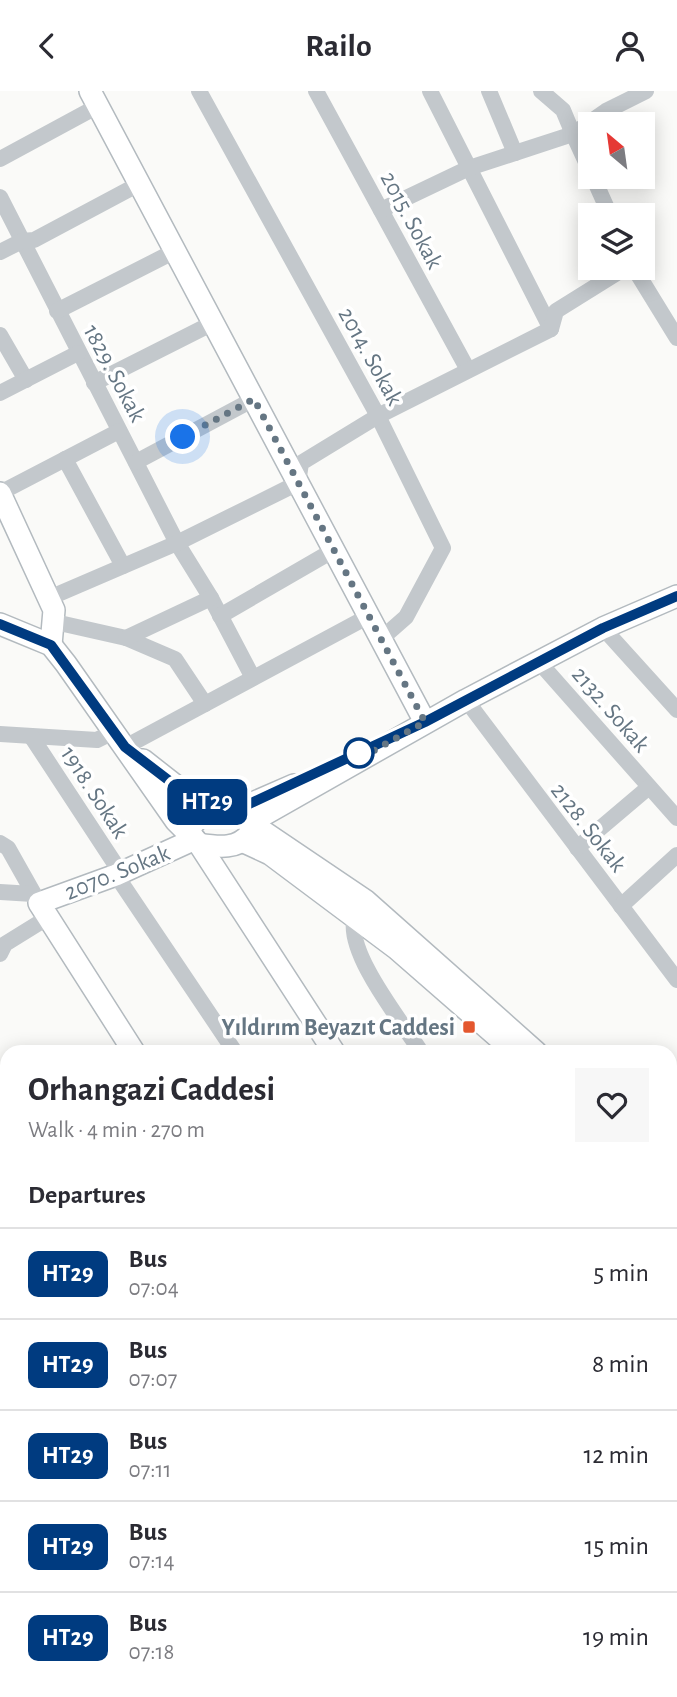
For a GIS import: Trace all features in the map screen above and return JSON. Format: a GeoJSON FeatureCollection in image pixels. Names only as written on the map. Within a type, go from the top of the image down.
{"type":"FeatureCollection","features":[{"type":"Feature","properties":{"kind":"street","name":"2014. Sokak"},"geometry":{"type":"LineString","coordinates":[[199,91],[378,416],[443,548],[406,617],[381,639]]}},
{"type":"Feature","properties":{"kind":"street","name":"2015. Sokak"},"geometry":{"type":"LineString","coordinates":[[316,91],[468,370]]}},
{"type":"Feature","properties":{"kind":"street"},"geometry":{"type":"LineString","coordinates":[[429,91],[551,329]]}},
{"type":"Feature","properties":{"kind":"street"},"geometry":{"type":"LineString","coordinates":[[489,91],[515,153]]}},
{"type":"Feature","properties":{"kind":"street"},"geometry":{"type":"LineString","coordinates":[[541,91],[563,110],[578,145]]}},
{"type":"Feature","properties":{"kind":"street"},"geometry":{"type":"LineString","coordinates":[[381,210],[469,168],[573,134],[606,111],[646,91]]}},
{"type":"Feature","properties":{"kind":"street"},"geometry":{"type":"LineString","coordinates":[[0,159],[94,99],[425,722]]}},
{"type":"Feature","properties":{"kind":"street"},"geometry":{"type":"LineString","coordinates":[[0,252],[22,241],[34,240],[139,184]]}},
{"type":"Feature","properties":{"kind":"street","name":"1829. Sokak"},"geometry":{"type":"LineString","coordinates":[[0,197],[177,543],[211,599],[253,678]]}},
{"type":"Feature","properties":{"kind":"street"},"geometry":{"type":"LineString","coordinates":[[57,311],[175,251]]}},
{"type":"Feature","properties":{"kind":"street"},"geometry":{"type":"LineString","coordinates":[[298,483],[301,463],[378,416],[551,329],[556,310],[605,280]]}},
{"type":"Feature","properties":{"kind":"street"},"geometry":{"type":"LineString","coordinates":[[641,280],[677,338]]}},
{"type":"Feature","properties":{"kind":"street"},"geometry":{"type":"LineString","coordinates":[[94,383],[213,323]]}},
{"type":"Feature","properties":{"kind":"street"},"geometry":{"type":"LineString","coordinates":[[0,335],[26,380]]}},
{"type":"Feature","properties":{"kind":"street"},"geometry":{"type":"LineString","coordinates":[[0,393],[78,353]]}},
{"type":"Feature","properties":{"kind":"street"},"geometry":{"type":"LineString","coordinates":[[136,462],[254,399]]}},
{"type":"Feature","properties":{"kind":"street"},"geometry":{"type":"LineString","coordinates":[[51,645],[55,622],[49,598],[0,493],[119,431]]}},
{"type":"Feature","properties":{"kind":"street"},"geometry":{"type":"LineString","coordinates":[[65,459],[123,566]]}},
{"type":"Feature","properties":{"kind":"street"},"geometry":{"type":"LineString","coordinates":[[49,598],[177,543],[298,483]]}},
{"type":"Feature","properties":{"kind":"street"},"geometry":{"type":"LineString","coordinates":[[220,616],[334,550]]}},
{"type":"Feature","properties":{"kind":"street"},"geometry":{"type":"LineString","coordinates":[[195,839],[220,848],[241,821],[603,628],[677,596]]}},
{"type":"Feature","properties":{"kind":"street"},"geometry":{"type":"LineString","coordinates":[[126,638],[211,599]]}},
{"type":"Feature","properties":{"kind":"street"},"geometry":{"type":"LineString","coordinates":[[0,734],[119,740],[205,704],[369,616]]}},
{"type":"Feature","properties":{"kind":"street"},"geometry":{"type":"LineString","coordinates":[[55,622],[126,638],[175,659],[205,704]]}},
{"type":"Feature","properties":{"kind":"street"},"geometry":{"type":"LineString","coordinates":[[0,624],[51,645],[176,821],[195,839],[329,1045]]}},
{"type":"Feature","properties":{"kind":"street"},"geometry":{"type":"LineString","coordinates":[[603,628],[677,710]]}},
{"type":"Feature","properties":{"kind":"street","name":"2132. Sokak"},"geometry":{"type":"LineString","coordinates":[[539,662],[677,818]]}},
{"type":"Feature","properties":{"kind":"street","name":"2128. Sokak"},"geometry":{"type":"LineString","coordinates":[[466,700],[677,979]]}},
{"type":"Feature","properties":{"kind":"street","name":"1918. Sokak"},"geometry":{"type":"LineString","coordinates":[[31,736],[230,1045]]}},
{"type":"Feature","properties":{"kind":"street"},"geometry":{"type":"LineString","coordinates":[[119,740],[180,789],[241,821],[366,901],[528,1045]]}},
{"type":"Feature","properties":{"kind":"street"},"geometry":{"type":"LineString","coordinates":[[578,848],[649,787]]}},
{"type":"Feature","properties":{"kind":"street"},"geometry":{"type":"LineString","coordinates":[[195,839],[191,826],[206,812],[241,821],[270,854],[397,949],[506,1045]]}},
{"type":"Feature","properties":{"kind":"street","name":"2070. Sokak"},"geometry":{"type":"LineString","coordinates":[[40,905],[119,874],[195,839]]}},
{"type":"Feature","properties":{"kind":"street"},"geometry":{"type":"LineString","coordinates":[[0,843],[8,849],[125,1045]]}},
{"type":"Feature","properties":{"kind":"street"},"geometry":{"type":"LineString","coordinates":[[621,906],[677,855]]}},
{"type":"Feature","properties":{"kind":"street"},"geometry":{"type":"LineString","coordinates":[[8,892],[40,905]]}},
{"type":"Feature","properties":{"kind":"street"},"geometry":{"type":"LineString","coordinates":[[0,954],[5,944],[40,905]]}},
{"type":"Feature","properties":{"kind":"street"},"geometry":{"type":"LineString","coordinates":[[355,918],[352,926],[362,960],[417,1045]]}},
{"type":"Feature","properties":{"kind":"bus line","name":"HT29"},"geometry":{"type":"LineString","coordinates":[[0,624],[51,645],[125,747],[180,789],[234,811],[425,722],[603,628],[677,596]]}},
{"type":"Feature","properties":{"kind":"place","name":"Yıldırım Beyazıt Caddesi"},"geometry":{"type":"Point","coordinates":[469,1027]}},
{"type":"Feature","properties":{"kind":"route"},"geometry":{"type":"LineString","coordinates":[[183,437],[254,399],[425,722],[364,756],[359,753]]}}]}
